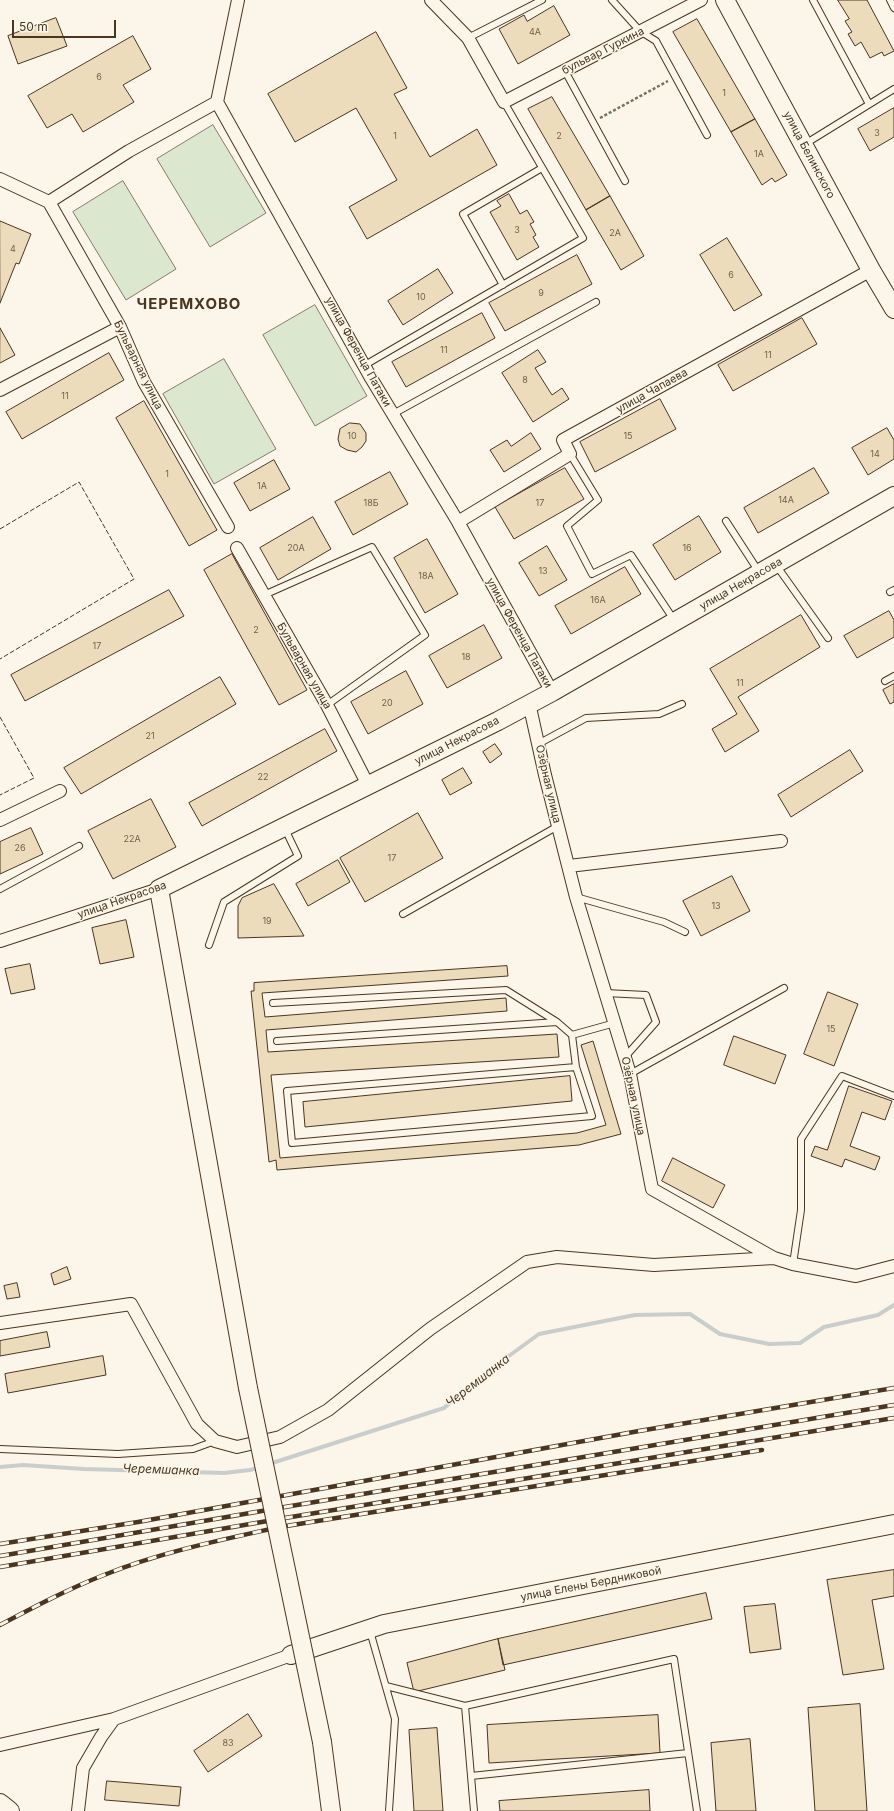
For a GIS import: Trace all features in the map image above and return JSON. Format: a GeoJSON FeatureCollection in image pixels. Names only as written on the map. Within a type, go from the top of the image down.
{"type":"FeatureCollection","features":[{"type":"Feature","properties":{"kind":"main road","name":"улица Белинского"},"geometry":{"type":"LineString","coordinates":[[725,0],[871,270],[889,287],[894,309]]}},
{"type":"Feature","properties":{"kind":"main road","name":"улица Некрасова"},"geometry":{"type":"LineString","coordinates":[[159,889],[552,692],[894,496]]}},
{"type":"Feature","properties":{"kind":"main road"},"geometry":{"type":"LineString","coordinates":[[159,889],[248,1388],[322,1742],[331,1811]]}},
{"type":"Feature","properties":{"kind":"main road","name":"улица Елены Бердниковой"},"geometry":{"type":"LineString","coordinates":[[291,1655],[384,1624],[894,1524]]}},
{"type":"Feature","properties":{"kind":"main road"},"geometry":{"type":"LineString","coordinates":[[0,1804],[10,1811]]}},
{"type":"Feature","properties":{"kind":"street"},"geometry":{"type":"LineString","coordinates":[[0,179],[49,202],[129,151],[217,102],[238,0]]}},
{"type":"Feature","properties":{"kind":"street"},"geometry":{"type":"LineString","coordinates":[[431,0],[468,38],[504,102]]}},
{"type":"Feature","properties":{"kind":"street","name":"бульвар Гуркина"},"geometry":{"type":"LineString","coordinates":[[504,102],[701,0]]}},
{"type":"Feature","properties":{"kind":"street","name":"улица Ференца Патаки"},"geometry":{"type":"LineString","coordinates":[[217,102],[365,365],[458,522],[552,692]]}},
{"type":"Feature","properties":{"kind":"street","name":"Бульварная улица"},"geometry":{"type":"LineString","coordinates":[[49,202],[120,327],[144,382],[228,527]]}},
{"type":"Feature","properties":{"kind":"street","name":"улица Чапаева"},"geometry":{"type":"LineString","coordinates":[[570,454],[563,440],[871,270]]}},
{"type":"Feature","properties":{"kind":"street"},"geometry":{"type":"LineString","coordinates":[[0,390],[120,327]]}},
{"type":"Feature","properties":{"kind":"street"},"geometry":{"type":"LineString","coordinates":[[458,522],[570,454]]}},
{"type":"Feature","properties":{"kind":"street","name":"Бульварная улица"},"geometry":{"type":"LineString","coordinates":[[237,548],[327,705],[368,785]]}},
{"type":"Feature","properties":{"kind":"street","name":"Озёрная улица"},"geometry":{"type":"LineString","coordinates":[[529,704],[576,897],[630,1074],[652,1189],[774,1258],[793,1264],[856,1276],[894,1266]]}},
{"type":"Feature","properties":{"kind":"street"},"geometry":{"type":"LineString","coordinates":[[0,820],[60,791]]}},
{"type":"Feature","properties":{"kind":"street"},"geometry":{"type":"LineString","coordinates":[[568,866],[781,841]]}},
{"type":"Feature","properties":{"kind":"street","name":"улица Некрасова"},"geometry":{"type":"LineString","coordinates":[[0,941],[159,889]]}},
{"type":"Feature","properties":{"kind":"street"},"geometry":{"type":"LineString","coordinates":[[0,1323],[131,1304],[197,1424],[215,1441],[237,1447],[280,1437],[321,1414],[430,1329],[527,1262],[557,1257],[654,1265],[774,1258]]}},
{"type":"Feature","properties":{"kind":"street"},"geometry":{"type":"LineString","coordinates":[[0,1745],[114,1719],[291,1655]]}},
{"type":"Feature","properties":{"kind":"street"},"geometry":{"type":"LineString","coordinates":[[78,1811],[83,1768],[101,1737],[114,1719]]}},
{"type":"Feature","properties":{"kind":"lane"},"geometry":{"type":"LineString","coordinates":[[468,38],[542,0]]}},
{"type":"Feature","properties":{"kind":"lane"},"geometry":{"type":"LineString","coordinates":[[612,0],[640,32],[656,42],[707,135]]}},
{"type":"Feature","properties":{"kind":"lane"},"geometry":{"type":"LineString","coordinates":[[813,0],[869,104]]}},
{"type":"Feature","properties":{"kind":"lane"},"geometry":{"type":"LineString","coordinates":[[890,0],[894,8]]}},
{"type":"Feature","properties":{"kind":"lane"},"geometry":{"type":"LineString","coordinates":[[565,71],[625,182]]}},
{"type":"Feature","properties":{"kind":"lane"},"geometry":{"type":"LineString","coordinates":[[803,145],[894,89]]}},
{"type":"Feature","properties":{"kind":"lane"},"geometry":{"type":"LineString","coordinates":[[365,365],[583,238],[504,102]]}},
{"type":"Feature","properties":{"kind":"lane"},"geometry":{"type":"LineString","coordinates":[[503,285],[463,214],[542,168]]}},
{"type":"Feature","properties":{"kind":"lane"},"geometry":{"type":"LineString","coordinates":[[394,414],[596,302]]}},
{"type":"Feature","properties":{"kind":"lane"},"geometry":{"type":"LineString","coordinates":[[570,454],[598,500],[567,526],[592,574],[630,555],[675,621]]}},
{"type":"Feature","properties":{"kind":"lane"},"geometry":{"type":"LineString","coordinates":[[726,521],[759,573]]}},
{"type":"Feature","properties":{"kind":"lane"},"geometry":{"type":"LineString","coordinates":[[264,595],[372,547],[425,635],[327,705]]}},
{"type":"Feature","properties":{"kind":"lane"},"geometry":{"type":"LineString","coordinates":[[775,564],[828,638]]}},
{"type":"Feature","properties":{"kind":"lane"},"geometry":{"type":"LineString","coordinates":[[885,681],[894,676]]}},
{"type":"Feature","properties":{"kind":"lane"},"geometry":{"type":"LineString","coordinates":[[538,744],[586,718],[659,714],[682,704]]}},
{"type":"Feature","properties":{"kind":"lane"},"geometry":{"type":"LineString","coordinates":[[402,914],[558,826]]}},
{"type":"Feature","properties":{"kind":"lane"},"geometry":{"type":"LineString","coordinates":[[209,945],[224,902],[298,856],[284,827]]}},
{"type":"Feature","properties":{"kind":"lane"},"geometry":{"type":"LineString","coordinates":[[0,889],[79,846]]}},
{"type":"Feature","properties":{"kind":"lane"},"geometry":{"type":"LineString","coordinates":[[576,897],[664,922],[685,932]]}},
{"type":"Feature","properties":{"kind":"lane"},"geometry":{"type":"LineString","coordinates":[[630,1074],[784,988]]}},
{"type":"Feature","properties":{"kind":"lane"},"geometry":{"type":"LineString","coordinates":[[273,1004],[506,990],[557,1022],[572,1035],[576,1067],[592,1116],[292,1143],[287,1091],[576,1067]]}},
{"type":"Feature","properties":{"kind":"lane"},"geometry":{"type":"LineString","coordinates":[[605,993],[646,995],[656,1022],[625,1057]]}},
{"type":"Feature","properties":{"kind":"lane"},"geometry":{"type":"LineString","coordinates":[[277,1041],[557,1022]]}},
{"type":"Feature","properties":{"kind":"lane"},"geometry":{"type":"LineString","coordinates":[[572,1035],[614,1023]]}},
{"type":"Feature","properties":{"kind":"lane"},"geometry":{"type":"LineString","coordinates":[[793,1264],[801,1210],[801,1139],[842,1076],[894,1096]]}},
{"type":"Feature","properties":{"kind":"lane"},"geometry":{"type":"LineString","coordinates":[[0,1449],[118,1454],[194,1449],[215,1441]]}},
{"type":"Feature","properties":{"kind":"lane"},"geometry":{"type":"LineString","coordinates":[[369,1629],[396,1719],[389,1811]]}},
{"type":"Feature","properties":{"kind":"lane"},"geometry":{"type":"LineString","coordinates":[[386,1686],[465,1706],[674,1659],[697,1811]]}},
{"type":"Feature","properties":{"kind":"lane"},"geometry":{"type":"LineString","coordinates":[[465,1706],[474,1811]]}},
{"type":"Feature","properties":{"kind":"lane"},"geometry":{"type":"LineString","coordinates":[[471,1776],[688,1753]]}},
{"type":"Feature","properties":{"kind":"path"},"geometry":{"type":"LineString","coordinates":[[593,122],[675,77]]}},
{"type":"Feature","properties":{"kind":"green space"},"geometry":{"type":"Polygon","coordinates":[[[213,125],[266,213],[210,247],[157,159],[213,125]]]}},
{"type":"Feature","properties":{"kind":"green space"},"geometry":{"type":"Polygon","coordinates":[[[123,181],[176,269],[126,300],[73,212],[123,181]]]}},
{"type":"Feature","properties":{"kind":"green space"},"geometry":{"type":"Polygon","coordinates":[[[315,305],[367,396],[315,426],[263,335],[315,305]]]}},
{"type":"Feature","properties":{"kind":"green space"},"geometry":{"type":"Polygon","coordinates":[[[224,359],[276,449],[214,484],[163,394],[224,359]]]}},
{"type":"Feature","properties":{"kind":"building"},"geometry":{"type":"Polygon","coordinates":[[[838,0],[867,0],[894,51],[884,56],[882,52],[870,58],[861,42],[855,46],[848,34],[852,32],[845,21],[849,19],[838,0]]]}},
{"type":"Feature","properties":{"kind":"building"},"geometry":{"type":"Polygon","coordinates":[[[554,6],[570,35],[518,64],[499,29],[524,15],[527,21],[554,6]]]}},
{"type":"Feature","properties":{"kind":"building"},"geometry":{"type":"Polygon","coordinates":[[[56,18],[67,46],[18,64],[8,36],[56,18]]]}},
{"type":"Feature","properties":{"kind":"building"},"geometry":{"type":"Polygon","coordinates":[[[697,19],[755,119],[731,132],[673,32],[697,19]]]}},
{"type":"Feature","properties":{"kind":"building"},"geometry":{"type":"Polygon","coordinates":[[[376,32],[407,88],[394,94],[430,157],[477,129],[497,165],[367,239],[349,207],[397,180],[356,108],[295,142],[268,94],[376,32]]]}},
{"type":"Feature","properties":{"kind":"building"},"geometry":{"type":"Polygon","coordinates":[[[133,36],[151,69],[123,85],[134,102],[83,132],[72,114],[47,128],[28,96],[133,36]]]}},
{"type":"Feature","properties":{"kind":"building"},"geometry":{"type":"Polygon","coordinates":[[[552,97],[610,196],[586,210],[528,109],[552,97]]]}},
{"type":"Feature","properties":{"kind":"building"},"geometry":{"type":"Polygon","coordinates":[[[894,108],[894,137],[870,151],[858,129],[894,108]]]}},
{"type":"Feature","properties":{"kind":"building"},"geometry":{"type":"Polygon","coordinates":[[[755,119],[787,175],[775,182],[772,178],[762,185],[731,132],[755,119]]]}},
{"type":"Feature","properties":{"kind":"building"},"geometry":{"type":"Polygon","coordinates":[[[509,194],[520,214],[527,210],[534,222],[530,224],[536,235],[533,237],[539,247],[517,260],[490,212],[501,206],[497,201],[509,194]]]}},
{"type":"Feature","properties":{"kind":"building"},"geometry":{"type":"Polygon","coordinates":[[[610,196],[644,256],[621,270],[586,210],[610,196]]]}},
{"type":"Feature","properties":{"kind":"building"},"geometry":{"type":"Polygon","coordinates":[[[0,221],[31,234],[19,264],[16,263],[0,303],[0,221]]]}},
{"type":"Feature","properties":{"kind":"building"},"geometry":{"type":"Polygon","coordinates":[[[727,238],[762,295],[734,311],[700,255],[727,238]]]}},
{"type":"Feature","properties":{"kind":"building"},"geometry":{"type":"Polygon","coordinates":[[[577,255],[592,284],[505,331],[489,303],[577,255]]]}},
{"type":"Feature","properties":{"kind":"building"},"geometry":{"type":"Polygon","coordinates":[[[438,269],[453,293],[403,325],[388,301],[438,269]]]}},
{"type":"Feature","properties":{"kind":"building"},"geometry":{"type":"Polygon","coordinates":[[[482,313],[495,338],[406,387],[392,362],[482,313]]]}},
{"type":"Feature","properties":{"kind":"building"},"geometry":{"type":"Polygon","coordinates":[[[802,318],[817,344],[733,391],[718,365],[802,318]]]}},
{"type":"Feature","properties":{"kind":"building"},"geometry":{"type":"Polygon","coordinates":[[[0,328],[15,355],[0,363],[0,328]]]}},
{"type":"Feature","properties":{"kind":"building"},"geometry":{"type":"Polygon","coordinates":[[[538,350],[546,362],[535,368],[552,395],[562,388],[569,399],[533,422],[502,373],[538,350]]]}},
{"type":"Feature","properties":{"kind":"building"},"geometry":{"type":"Polygon","coordinates":[[[109,353],[124,380],[22,439],[6,412],[109,353]]]}},
{"type":"Feature","properties":{"kind":"building"},"geometry":{"type":"Polygon","coordinates":[[[660,399],[676,429],[595,472],[580,442],[660,399]]]}},
{"type":"Feature","properties":{"kind":"building"},"geometry":{"type":"Polygon","coordinates":[[[144,401],[217,530],[189,546],[116,418],[144,401]]]}},
{"type":"Feature","properties":{"kind":"building"},"geometry":{"type":"Polygon","coordinates":[[[350,423],[360,424],[366,433],[366,441],[356,452],[347,450],[340,446],[338,439],[340,429],[350,423]]]}},
{"type":"Feature","properties":{"kind":"building"},"geometry":{"type":"Polygon","coordinates":[[[887,428],[894,440],[894,459],[868,475],[852,448],[887,428]]]}},
{"type":"Feature","properties":{"kind":"building"},"geometry":{"type":"Polygon","coordinates":[[[531,433],[541,449],[504,472],[490,450],[507,440],[511,446],[531,433]]]}},
{"type":"Feature","properties":{"kind":"building"},"geometry":{"type":"Polygon","coordinates":[[[274,460],[290,489],[250,511],[234,483],[274,460]]]}},
{"type":"Feature","properties":{"kind":"building"},"geometry":{"type":"Polygon","coordinates":[[[565,468],[584,499],[514,539],[495,507],[565,468]]]}},
{"type":"Feature","properties":{"kind":"building"},"geometry":{"type":"Polygon","coordinates":[[[814,468],[829,493],[758,533],[744,508],[814,468]]]}},
{"type":"Feature","properties":{"kind":"building"},"geometry":{"type":"Polygon","coordinates":[[[390,472],[408,504],[353,535],[335,502],[390,472]]]}},
{"type":"Feature","properties":{"kind":"building"},"geometry":{"type":"Polygon","coordinates":[[[699,516],[721,552],[675,580],[653,545],[699,516]]]}},
{"type":"Feature","properties":{"kind":"building"},"geometry":{"type":"Polygon","coordinates":[[[313,517],[331,549],[278,580],[260,548],[313,517]]]}},
{"type":"Feature","properties":{"kind":"building"},"geometry":{"type":"Polygon","coordinates":[[[427,539],[458,594],[425,613],[394,558],[427,539]]]}},
{"type":"Feature","properties":{"kind":"building"},"geometry":{"type":"Polygon","coordinates":[[[547,546],[567,580],[539,596],[519,563],[547,546]]]}},
{"type":"Feature","properties":{"kind":"building"},"geometry":{"type":"Polygon","coordinates":[[[232,554],[307,690],[279,705],[204,570],[232,554]]]}},
{"type":"Feature","properties":{"kind":"building"},"geometry":{"type":"Polygon","coordinates":[[[625,567],[641,594],[571,634],[555,606],[625,567]]]}},
{"type":"Feature","properties":{"kind":"building"},"geometry":{"type":"Polygon","coordinates":[[[169,590],[184,616],[25,701],[11,675],[169,590]]]}},
{"type":"Feature","properties":{"kind":"building"},"geometry":{"type":"Polygon","coordinates":[[[889,611],[894,620],[894,637],[857,658],[844,636],[889,611]]]}},
{"type":"Feature","properties":{"kind":"building"},"geometry":{"type":"Polygon","coordinates":[[[801,615],[820,647],[738,697],[759,731],[725,752],[712,729],[737,714],[710,669],[801,615]]]}},
{"type":"Feature","properties":{"kind":"building"},"geometry":{"type":"Polygon","coordinates":[[[484,625],[502,658],[447,688],[429,656],[484,625]]]}},
{"type":"Feature","properties":{"kind":"building"},"geometry":{"type":"Polygon","coordinates":[[[406,671],[423,704],[368,734],[351,702],[406,671]]]}},
{"type":"Feature","properties":{"kind":"building"},"geometry":{"type":"Polygon","coordinates":[[[220,677],[236,704],[81,794],[64,768],[220,677]]]}},
{"type":"Feature","properties":{"kind":"building"},"geometry":{"type":"Polygon","coordinates":[[[894,684],[894,702],[890,704],[883,690],[894,684]]]}},
{"type":"Feature","properties":{"kind":"building"},"geometry":{"type":"Polygon","coordinates":[[[325,729],[337,751],[202,826],[189,803],[325,729]]]}},
{"type":"Feature","properties":{"kind":"building"},"geometry":{"type":"Polygon","coordinates":[[[495,744],[502,754],[490,763],[483,752],[495,744]]]}},
{"type":"Feature","properties":{"kind":"building"},"geometry":{"type":"Polygon","coordinates":[[[850,750],[863,771],[791,817],[778,795],[850,750]]]}},
{"type":"Feature","properties":{"kind":"building"},"geometry":{"type":"Polygon","coordinates":[[[463,768],[472,783],[450,795],[442,780],[463,768]]]}},
{"type":"Feature","properties":{"kind":"building"},"geometry":{"type":"Polygon","coordinates":[[[151,799],[176,847],[113,879],[88,831],[151,799]]]}},
{"type":"Feature","properties":{"kind":"building"},"geometry":{"type":"Polygon","coordinates":[[[418,813],[443,858],[365,902],[340,858],[418,813]]]}},
{"type":"Feature","properties":{"kind":"building"},"geometry":{"type":"Polygon","coordinates":[[[31,828],[43,854],[0,874],[0,842],[31,828]]]}},
{"type":"Feature","properties":{"kind":"building"},"geometry":{"type":"Polygon","coordinates":[[[338,860],[350,882],[308,906],[296,884],[338,860]]]}},
{"type":"Feature","properties":{"kind":"building"},"geometry":{"type":"Polygon","coordinates":[[[732,876],[750,911],[701,936],[683,901],[732,876]]]}},
{"type":"Feature","properties":{"kind":"building"},"geometry":{"type":"Polygon","coordinates":[[[274,884],[304,936],[238,938],[238,906],[242,898],[274,884]]]}},
{"type":"Feature","properties":{"kind":"building"},"geometry":{"type":"Polygon","coordinates":[[[126,920],[134,957],[100,964],[92,928],[126,920]]]}},
{"type":"Feature","properties":{"kind":"building"},"geometry":{"type":"Polygon","coordinates":[[[30,964],[35,989],[11,994],[5,969],[30,964]]]}},
{"type":"Feature","properties":{"kind":"building"},"geometry":{"type":"Polygon","coordinates":[[[507,966],[508,976],[262,993],[265,1017],[506,998],[507,1011],[266,1030],[268,1052],[557,1034],[559,1057],[271,1075],[280,1158],[577,1133],[606,1125],[581,1045],[593,1041],[621,1134],[579,1145],[277,1170],[276,1160],[269,1162],[251,991],[254,991],[254,983],[507,966]]]}},
{"type":"Feature","properties":{"kind":"building"},"geometry":{"type":"Polygon","coordinates":[[[828,992],[858,1004],[834,1066],[804,1054],[828,992]]]}},
{"type":"Feature","properties":{"kind":"building"},"geometry":{"type":"Polygon","coordinates":[[[734,1036],[786,1055],[775,1084],[724,1065],[734,1036]]]}},
{"type":"Feature","properties":{"kind":"building"},"geometry":{"type":"Polygon","coordinates":[[[570,1076],[572,1101],[305,1127],[303,1102],[570,1076]]]}},
{"type":"Feature","properties":{"kind":"building"},"geometry":{"type":"Polygon","coordinates":[[[849,1086],[892,1101],[885,1120],[862,1112],[850,1146],[880,1157],[875,1170],[845,1159],[842,1167],[811,1156],[815,1146],[827,1150],[849,1086]]]}},
{"type":"Feature","properties":{"kind":"building"},"geometry":{"type":"Polygon","coordinates":[[[673,1158],[725,1185],[713,1208],[662,1181],[673,1158]]]}},
{"type":"Feature","properties":{"kind":"building"},"geometry":{"type":"Polygon","coordinates":[[[67,1267],[71,1279],[54,1285],[51,1274],[67,1267]]]}},
{"type":"Feature","properties":{"kind":"building"},"geometry":{"type":"Polygon","coordinates":[[[17,1283],[20,1297],[7,1299],[4,1286],[17,1283]]]}},
{"type":"Feature","properties":{"kind":"building"},"geometry":{"type":"Polygon","coordinates":[[[47,1332],[50,1347],[0,1356],[0,1341],[47,1332]]]}},
{"type":"Feature","properties":{"kind":"building"},"geometry":{"type":"Polygon","coordinates":[[[103,1356],[106,1375],[8,1393],[5,1374],[103,1356]]]}},
{"type":"Feature","properties":{"kind":"building"},"geometry":{"type":"Polygon","coordinates":[[[894,1570],[894,1596],[872,1600],[884,1669],[843,1675],[827,1580],[894,1570]]]}},
{"type":"Feature","properties":{"kind":"building"},"geometry":{"type":"Polygon","coordinates":[[[706,1593],[712,1619],[503,1665],[498,1639],[706,1593]]]}},
{"type":"Feature","properties":{"kind":"building"},"geometry":{"type":"Polygon","coordinates":[[[775,1604],[781,1649],[750,1653],[744,1607],[775,1604]]]}},
{"type":"Feature","properties":{"kind":"building"},"geometry":{"type":"Polygon","coordinates":[[[498,1639],[505,1670],[414,1692],[407,1663],[498,1639]]]}},
{"type":"Feature","properties":{"kind":"building"},"geometry":{"type":"Polygon","coordinates":[[[860,1704],[867,1811],[815,1811],[808,1708],[860,1704]]]}},
{"type":"Feature","properties":{"kind":"building"},"geometry":{"type":"Polygon","coordinates":[[[248,1714],[262,1736],[208,1772],[194,1751],[248,1714]]]}},
{"type":"Feature","properties":{"kind":"building"},"geometry":{"type":"Polygon","coordinates":[[[658,1715],[660,1753],[489,1763],[487,1725],[658,1715]]]}},
{"type":"Feature","properties":{"kind":"building"},"geometry":{"type":"Polygon","coordinates":[[[437,1728],[443,1811],[414,1811],[409,1730],[437,1728]]]}},
{"type":"Feature","properties":{"kind":"building"},"geometry":{"type":"Polygon","coordinates":[[[750,1739],[756,1811],[716,1811],[711,1743],[750,1739]]]}},
{"type":"Feature","properties":{"kind":"building"},"geometry":{"type":"Polygon","coordinates":[[[107,1781],[181,1787],[179,1806],[105,1800],[107,1781]]]}},
{"type":"Feature","properties":{"kind":"building"},"geometry":{"type":"Polygon","coordinates":[[[649,1790],[650,1811],[500,1811],[499,1801],[649,1790]]]}},
{"type":"Feature","properties":{"kind":"waterway","name":"Черемшанка"},"geometry":{"type":"LineString","coordinates":[[269,1464],[444,1408],[491,1369],[539,1334],[635,1315],[690,1314],[720,1334],[769,1344],[800,1343],[824,1327],[878,1315],[894,1305]]}},
{"type":"Feature","properties":{"kind":"waterway","name":"Черемшанка"},"geometry":{"type":"LineString","coordinates":[[0,1467],[23,1465],[84,1469],[224,1473],[250,1470],[261,1467]]}},
{"type":"Feature","properties":{"kind":"railway"},"geometry":{"type":"LineString","coordinates":[[0,1544],[138,1522],[639,1431],[894,1388]]}},
{"type":"Feature","properties":{"kind":"railway"},"geometry":{"type":"LineString","coordinates":[[0,1556],[894,1405]]}},
{"type":"Feature","properties":{"kind":"railway"},"geometry":{"type":"LineString","coordinates":[[0,1567],[285,1518],[894,1418]]}},
{"type":"Feature","properties":{"kind":"railway"},"geometry":{"type":"LineString","coordinates":[[0,1625],[64,1592],[91,1580],[169,1553],[213,1542],[280,1527],[762,1450]]}},
{"type":"Feature","properties":{"kind":"fence"},"geometry":{"type":"LineString","coordinates":[[0,529],[79,482],[134,579],[0,659]]}},
{"type":"Feature","properties":{"kind":"fence"},"geometry":{"type":"LineString","coordinates":[[0,717],[34,778],[0,795]]}},
{"type":"Feature","properties":{"kind":"district","name":"ЧЕРЕМХОВО"},"geometry":{"type":"Point","coordinates":[189,304]}}]}
